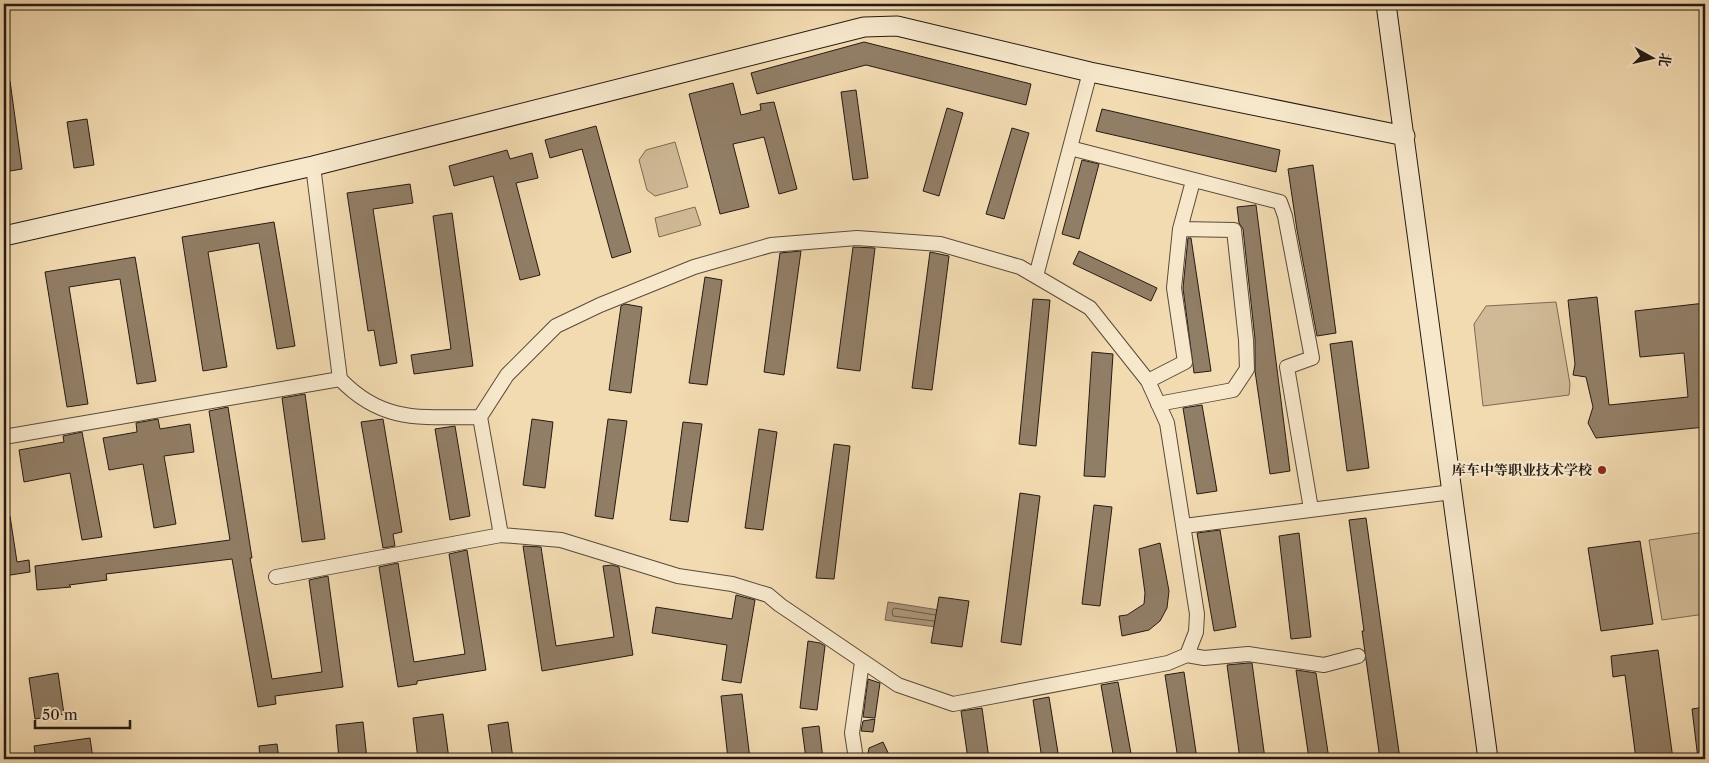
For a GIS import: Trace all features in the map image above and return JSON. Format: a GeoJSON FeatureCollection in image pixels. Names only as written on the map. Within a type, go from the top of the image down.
{"type":"FeatureCollection","features":[{"type":"Feature","properties":{"kind":"street"},"geometry":{"type":"LineString","coordinates":[[1386,4],[1488,759]]}},
{"type":"Feature","properties":{"kind":"street"},"geometry":{"type":"LineString","coordinates":[[4,236],[313,166],[864,26],[897,26],[1090,72],[1405,136]]}},
{"type":"Feature","properties":{"kind":"street"},"geometry":{"type":"LineString","coordinates":[[1036,276],[1090,72]]}},
{"type":"Feature","properties":{"kind":"street"},"geometry":{"type":"LineString","coordinates":[[1070,148],[1280,202],[1285,216],[1312,358],[1287,367],[1312,510]]}},
{"type":"Feature","properties":{"kind":"street"},"geometry":{"type":"LineString","coordinates":[[313,166],[340,379],[352,392],[382,410],[415,416],[480,417]]}},
{"type":"Feature","properties":{"kind":"street"},"geometry":{"type":"LineString","coordinates":[[1148,380],[1186,362],[1174,288],[1180,228],[1193,181]]}},
{"type":"Feature","properties":{"kind":"street"},"geometry":{"type":"LineString","coordinates":[[1158,404],[1233,390],[1247,369],[1246,340],[1234,230],[1180,228]]}},
{"type":"Feature","properties":{"kind":"street"},"geometry":{"type":"LineString","coordinates":[[501,535],[480,417],[507,375],[556,326],[600,305],[694,267],[771,245],[857,238],[940,244],[1020,267],[1090,308],[1148,380],[1167,423],[1197,614],[1196,632],[1187,655]]}},
{"type":"Feature","properties":{"kind":"street"},"geometry":{"type":"LineString","coordinates":[[4,437],[340,379]]}},
{"type":"Feature","properties":{"kind":"street"},"geometry":{"type":"LineString","coordinates":[[1184,526],[1452,492]]}},
{"type":"Feature","properties":{"kind":"street"},"geometry":{"type":"LineString","coordinates":[[276,577],[501,535],[561,540],[678,576],[732,584],[768,595],[862,662],[898,685],[953,704],[1168,663],[1187,655],[1204,658],[1248,654],[1324,666],[1358,656]]}},
{"type":"Feature","properties":{"kind":"street"},"geometry":{"type":"LineString","coordinates":[[856,759],[852,733],[862,662]]}},
{"type":"Feature","properties":{"kind":"shaded area"},"geometry":{"type":"Polygon","coordinates":[[[675,142],[688,187],[655,196],[647,190],[639,160],[646,150],[675,142]]]}},
{"type":"Feature","properties":{"kind":"shaded area"},"geometry":{"type":"Polygon","coordinates":[[[695,207],[701,225],[659,237],[655,218],[695,207]]]}},
{"type":"Feature","properties":{"kind":"shaded area"},"geometry":{"type":"Polygon","coordinates":[[[1556,302],[1570,384],[1569,395],[1483,406],[1474,324],[1486,306],[1556,302]]]}},
{"type":"Feature","properties":{"kind":"shaded area"},"geometry":{"type":"Polygon","coordinates":[[[1705,532],[1705,614],[1662,620],[1649,540],[1705,532]]]}},
{"type":"Feature","properties":{"kind":"water"},"geometry":{"type":"Polygon","coordinates":[[[888,602],[952,612],[950,629],[885,620],[888,602]]]}},
{"type":"Feature","properties":{"kind":"building"},"geometry":{"type":"Polygon","coordinates":[[[864,42],[1031,84],[1026,105],[866,65],[757,94],[751,73],[864,42]]]}},
{"type":"Feature","properties":{"kind":"building"},"geometry":{"type":"Polygon","coordinates":[[[4,81],[10,81],[22,169],[4,172],[4,81]]]}},
{"type":"Feature","properties":{"kind":"building"},"geometry":{"type":"Polygon","coordinates":[[[733,83],[741,115],[761,110],[760,104],[774,102],[797,189],[779,194],[764,137],[733,144],[749,207],[720,214],[689,94],[733,83]]]}},
{"type":"Feature","properties":{"kind":"building"},"geometry":{"type":"Polygon","coordinates":[[[856,90],[868,178],[853,180],[841,92],[856,90]]]}},
{"type":"Feature","properties":{"kind":"building"},"geometry":{"type":"Polygon","coordinates":[[[947,108],[963,113],[939,196],[923,191],[947,108]]]}},
{"type":"Feature","properties":{"kind":"building"},"geometry":{"type":"Polygon","coordinates":[[[1102,109],[1280,150],[1276,172],[1096,131],[1102,109]]]}},
{"type":"Feature","properties":{"kind":"building"},"geometry":{"type":"Polygon","coordinates":[[[87,119],[94,165],[74,168],[67,122],[87,119]]]}},
{"type":"Feature","properties":{"kind":"building"},"geometry":{"type":"Polygon","coordinates":[[[596,126],[631,252],[612,258],[582,149],[550,158],[545,140],[596,126]]]}},
{"type":"Feature","properties":{"kind":"building"},"geometry":{"type":"Polygon","coordinates":[[[1012,128],[1029,133],[1004,219],[986,214],[1012,128]]]}},
{"type":"Feature","properties":{"kind":"building"},"geometry":{"type":"Polygon","coordinates":[[[507,150],[510,159],[532,153],[538,178],[516,183],[540,275],[520,280],[493,176],[454,186],[449,166],[507,150]]]}},
{"type":"Feature","properties":{"kind":"building"},"geometry":{"type":"Polygon","coordinates":[[[1082,160],[1099,164],[1079,239],[1062,234],[1082,160]]]}},
{"type":"Feature","properties":{"kind":"building"},"geometry":{"type":"Polygon","coordinates":[[[1313,165],[1336,333],[1317,336],[1297,230],[1288,169],[1313,165]]]}},
{"type":"Feature","properties":{"kind":"building"},"geometry":{"type":"Polygon","coordinates":[[[410,184],[413,203],[373,209],[397,363],[380,366],[374,330],[368,331],[347,193],[410,184]]]}},
{"type":"Feature","properties":{"kind":"building"},"geometry":{"type":"Polygon","coordinates":[[[1256,205],[1290,471],[1270,474],[1255,371],[1255,339],[1243,229],[1239,223],[1237,207],[1256,205]]]}},
{"type":"Feature","properties":{"kind":"building"},"geometry":{"type":"Polygon","coordinates":[[[452,213],[473,366],[414,374],[411,355],[451,349],[433,216],[452,213]]]}},
{"type":"Feature","properties":{"kind":"building"},"geometry":{"type":"Polygon","coordinates":[[[274,222],[295,346],[277,349],[259,243],[208,252],[227,367],[203,371],[182,237],[274,222]]]}},
{"type":"Feature","properties":{"kind":"building"},"geometry":{"type":"Polygon","coordinates":[[[1188,238],[1191,238],[1211,371],[1194,373],[1183,288],[1188,238]]]}},
{"type":"Feature","properties":{"kind":"building"},"geometry":{"type":"Polygon","coordinates":[[[853,247],[875,248],[860,371],[837,368],[853,247]]]}},
{"type":"Feature","properties":{"kind":"building"},"geometry":{"type":"Polygon","coordinates":[[[801,251],[784,375],[764,372],[780,253],[801,251]]]}},
{"type":"Feature","properties":{"kind":"building"},"geometry":{"type":"Polygon","coordinates":[[[1079,251],[1157,288],[1151,301],[1073,264],[1079,251]]]}},
{"type":"Feature","properties":{"kind":"building"},"geometry":{"type":"Polygon","coordinates":[[[930,252],[949,256],[932,390],[912,388],[930,252]]]}},
{"type":"Feature","properties":{"kind":"building"},"geometry":{"type":"Polygon","coordinates":[[[135,257],[156,381],[137,384],[120,279],[69,287],[88,404],[67,407],[45,272],[135,257]]]}},
{"type":"Feature","properties":{"kind":"building"},"geometry":{"type":"Polygon","coordinates":[[[705,277],[722,280],[707,385],[689,383],[705,277]]]}},
{"type":"Feature","properties":{"kind":"building"},"geometry":{"type":"Polygon","coordinates":[[[1597,297],[1609,405],[1688,397],[1684,353],[1640,357],[1635,311],[1705,303],[1705,427],[1596,438],[1588,423],[1593,407],[1586,377],[1573,375],[1575,364],[1568,300],[1597,297]]]}},
{"type":"Feature","properties":{"kind":"building"},"geometry":{"type":"Polygon","coordinates":[[[1033,299],[1050,300],[1036,446],[1019,444],[1033,299]]]}},
{"type":"Feature","properties":{"kind":"building"},"geometry":{"type":"Polygon","coordinates":[[[625,304],[642,307],[631,393],[609,390],[621,306],[625,304]]]}},
{"type":"Feature","properties":{"kind":"building"},"geometry":{"type":"Polygon","coordinates":[[[1352,341],[1369,468],[1347,471],[1330,344],[1352,341]]]}},
{"type":"Feature","properties":{"kind":"building"},"geometry":{"type":"Polygon","coordinates":[[[1092,352],[1113,354],[1105,477],[1084,476],[1092,352]]]}},
{"type":"Feature","properties":{"kind":"building"},"geometry":{"type":"Polygon","coordinates":[[[305,394],[325,539],[302,542],[282,398],[305,394]]]}},
{"type":"Feature","properties":{"kind":"building"},"geometry":{"type":"Polygon","coordinates":[[[1202,405],[1217,491],[1197,494],[1183,408],[1202,405]]]}},
{"type":"Feature","properties":{"kind":"building"},"geometry":{"type":"Polygon","coordinates":[[[228,407],[252,558],[250,558],[272,679],[322,672],[309,580],[328,576],[343,687],[275,696],[276,704],[258,707],[232,559],[106,574],[107,580],[69,585],[71,587],[37,590],[35,566],[230,540],[209,411],[228,407]]]}},
{"type":"Feature","properties":{"kind":"building"},"geometry":{"type":"Polygon","coordinates":[[[158,419],[160,429],[190,424],[194,452],[164,456],[176,524],[154,528],[143,464],[109,470],[103,438],[137,432],[136,423],[158,419]]]}},
{"type":"Feature","properties":{"kind":"building"},"geometry":{"type":"Polygon","coordinates":[[[383,419],[402,532],[393,534],[395,546],[383,548],[361,422],[383,419]]]}},
{"type":"Feature","properties":{"kind":"building"},"geometry":{"type":"Polygon","coordinates":[[[532,419],[553,422],[545,488],[523,485],[532,419]]]}},
{"type":"Feature","properties":{"kind":"building"},"geometry":{"type":"Polygon","coordinates":[[[608,419],[627,421],[613,519],[595,516],[608,419]]]}},
{"type":"Feature","properties":{"kind":"building"},"geometry":{"type":"Polygon","coordinates":[[[683,422],[702,424],[688,522],[670,520],[683,422]]]}},
{"type":"Feature","properties":{"kind":"building"},"geometry":{"type":"Polygon","coordinates":[[[455,426],[470,516],[450,520],[435,429],[455,426]]]}},
{"type":"Feature","properties":{"kind":"building"},"geometry":{"type":"Polygon","coordinates":[[[759,429],[777,432],[763,530],[745,528],[759,429]]]}},
{"type":"Feature","properties":{"kind":"building"},"geometry":{"type":"Polygon","coordinates":[[[82,432],[102,537],[82,540],[70,473],[24,482],[19,450],[64,442],[63,436],[82,432]]]}},
{"type":"Feature","properties":{"kind":"building"},"geometry":{"type":"Polygon","coordinates":[[[834,444],[850,446],[834,579],[816,578],[834,444]]]}},
{"type":"Feature","properties":{"kind":"building"},"geometry":{"type":"Polygon","coordinates":[[[1020,493],[1040,496],[1021,645],[1001,642],[1020,493]]]}},
{"type":"Feature","properties":{"kind":"building"},"geometry":{"type":"Polygon","coordinates":[[[1094,505],[1112,507],[1100,606],[1082,604],[1094,505]]]}},
{"type":"Feature","properties":{"kind":"building"},"geometry":{"type":"Polygon","coordinates":[[[10,516],[17,562],[29,560],[30,572],[4,576],[4,517],[10,516]]]}},
{"type":"Feature","properties":{"kind":"building"},"geometry":{"type":"Polygon","coordinates":[[[1366,518],[1400,759],[1380,759],[1349,520],[1366,518]]]}},
{"type":"Feature","properties":{"kind":"building"},"geometry":{"type":"Polygon","coordinates":[[[1220,530],[1236,627],[1214,631],[1197,533],[1220,530]]]}},
{"type":"Feature","properties":{"kind":"building"},"geometry":{"type":"Polygon","coordinates":[[[1299,533],[1311,637],[1291,639],[1279,536],[1299,533]]]}},
{"type":"Feature","properties":{"kind":"building"},"geometry":{"type":"Polygon","coordinates":[[[1640,541],[1653,624],[1601,631],[1588,548],[1640,541]]]}},
{"type":"Feature","properties":{"kind":"building"},"geometry":{"type":"Polygon","coordinates":[[[1160,543],[1169,591],[1167,608],[1160,621],[1149,630],[1122,636],[1119,616],[1127,615],[1144,604],[1145,593],[1139,549],[1160,543]]]}},
{"type":"Feature","properties":{"kind":"building"},"geometry":{"type":"Polygon","coordinates":[[[523,546],[541,547],[556,646],[614,637],[603,566],[612,565],[619,567],[633,655],[542,671],[523,546]]]}},
{"type":"Feature","properties":{"kind":"building"},"geometry":{"type":"Polygon","coordinates":[[[467,550],[486,670],[417,681],[417,684],[398,687],[379,567],[398,563],[414,662],[465,654],[449,554],[467,550]]]}},
{"type":"Feature","properties":{"kind":"building"},"geometry":{"type":"Polygon","coordinates":[[[736,595],[755,600],[741,683],[722,680],[727,645],[652,633],[656,607],[732,619],[736,595]]]}},
{"type":"Feature","properties":{"kind":"building"},"geometry":{"type":"Polygon","coordinates":[[[939,597],[969,601],[962,647],[931,643],[939,597]]]}},
{"type":"Feature","properties":{"kind":"building"},"geometry":{"type":"Polygon","coordinates":[[[808,641],[825,646],[817,710],[800,708],[808,641]]]}},
{"type":"Feature","properties":{"kind":"building"},"geometry":{"type":"Polygon","coordinates":[[[1658,650],[1673,759],[1636,759],[1625,675],[1613,677],[1611,656],[1658,650]]]}},
{"type":"Feature","properties":{"kind":"building"},"geometry":{"type":"Polygon","coordinates":[[[1252,663],[1265,759],[1240,759],[1227,665],[1252,663]]]}},
{"type":"Feature","properties":{"kind":"building"},"geometry":{"type":"Polygon","coordinates":[[[1296,670],[1316,673],[1329,759],[1309,759],[1296,670]]]}},
{"type":"Feature","properties":{"kind":"building"},"geometry":{"type":"Polygon","coordinates":[[[1184,672],[1197,759],[1178,759],[1165,675],[1184,672]]]}},
{"type":"Feature","properties":{"kind":"building"},"geometry":{"type":"Polygon","coordinates":[[[58,673],[64,714],[35,719],[29,678],[58,673]]]}},
{"type":"Feature","properties":{"kind":"building"},"geometry":{"type":"Polygon","coordinates":[[[868,679],[880,683],[875,718],[863,717],[868,679]]]}},
{"type":"Feature","properties":{"kind":"building"},"geometry":{"type":"Polygon","coordinates":[[[1118,682],[1132,759],[1114,759],[1101,685],[1118,682]]]}},
{"type":"Feature","properties":{"kind":"building"},"geometry":{"type":"Polygon","coordinates":[[[742,694],[750,759],[728,759],[721,696],[742,694]]]}},
{"type":"Feature","properties":{"kind":"building"},"geometry":{"type":"Polygon","coordinates":[[[1049,697],[1059,759],[1042,759],[1033,700],[1049,697]]]}},
{"type":"Feature","properties":{"kind":"building"},"geometry":{"type":"Polygon","coordinates":[[[1705,707],[1705,759],[1698,759],[1692,709],[1705,707]]]}},
{"type":"Feature","properties":{"kind":"building"},"geometry":{"type":"Polygon","coordinates":[[[982,708],[989,759],[968,759],[961,711],[982,708]]]}},
{"type":"Feature","properties":{"kind":"building"},"geometry":{"type":"Polygon","coordinates":[[[443,714],[449,759],[418,759],[413,718],[443,714]]]}},
{"type":"Feature","properties":{"kind":"building"},"geometry":{"type":"Polygon","coordinates":[[[875,719],[873,732],[861,731],[863,721],[875,719]]]}},
{"type":"Feature","properties":{"kind":"building"},"geometry":{"type":"Polygon","coordinates":[[[363,722],[367,759],[339,759],[336,725],[363,722]]]}},
{"type":"Feature","properties":{"kind":"building"},"geometry":{"type":"Polygon","coordinates":[[[508,722],[513,759],[493,759],[488,725],[508,722]]]}},
{"type":"Feature","properties":{"kind":"building"},"geometry":{"type":"Polygon","coordinates":[[[819,726],[823,759],[806,759],[802,728],[819,726]]]}},
{"type":"Feature","properties":{"kind":"building"},"geometry":{"type":"Polygon","coordinates":[[[90,738],[93,759],[36,759],[34,746],[90,738]]]}},
{"type":"Feature","properties":{"kind":"building"},"geometry":{"type":"Polygon","coordinates":[[[883,742],[891,759],[867,759],[869,748],[883,742]]]}},
{"type":"Feature","properties":{"kind":"building"},"geometry":{"type":"Polygon","coordinates":[[[277,744],[279,759],[260,759],[259,746],[277,744]]]}},
{"type":"Feature","properties":{"kind":"place","name":"库车中等职业技术学校"},"geometry":{"type":"Point","coordinates":[1602,470]}}]}
